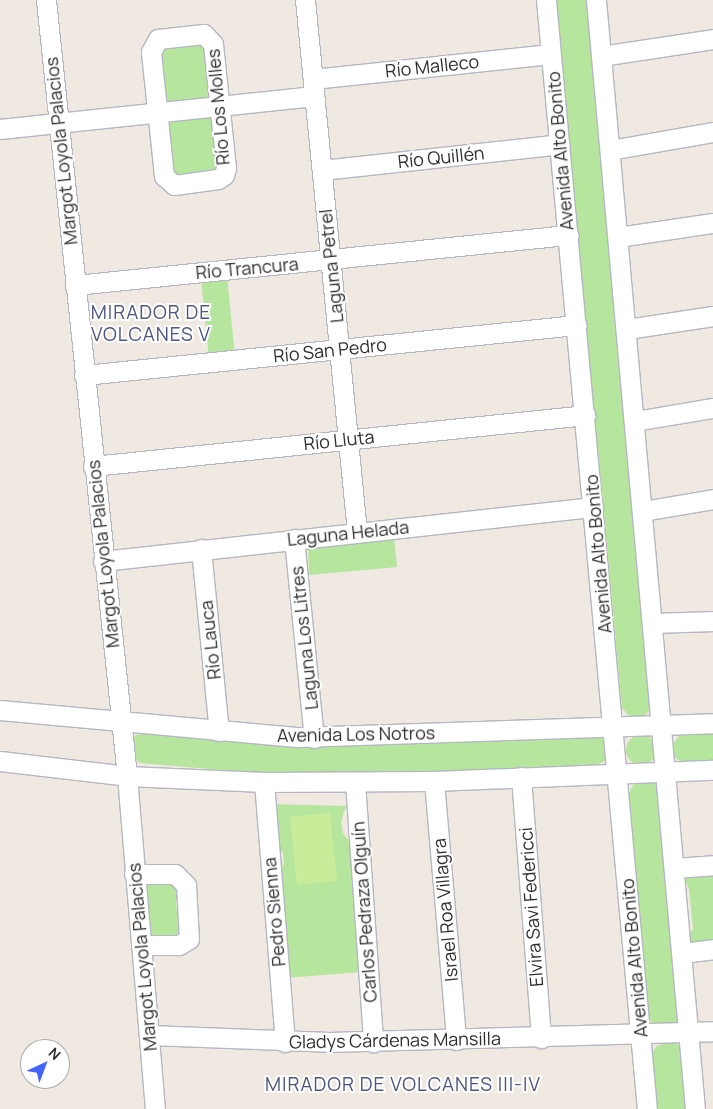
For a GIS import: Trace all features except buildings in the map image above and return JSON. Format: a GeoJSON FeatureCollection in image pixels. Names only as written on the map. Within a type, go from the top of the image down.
{"type":"FeatureCollection","features":[{"type":"Feature","properties":{"kind":"street","name":"Margot Loyola Palacios"},"geometry":{"type":"LineString","coordinates":[[46,0],[103,561],[127,776],[155,1109]]}},
{"type":"Feature","properties":{"kind":"street","name":"Laguna Petrel"},"geometry":{"type":"LineString","coordinates":[[305,0],[357,532]]}},
{"type":"Feature","properties":{"kind":"street","name":"Avenida Alto Bonito"},"geometry":{"type":"LineString","coordinates":[[546,0],[619,775],[647,1109]]}},
{"type":"Feature","properties":{"kind":"street"},"geometry":{"type":"LineString","coordinates":[[596,0],[663,724],[695,1109]]}},
{"type":"Feature","properties":{"kind":"street","name":"Río Los Molles"},"geometry":{"type":"LineString","coordinates":[[204,34],[213,44],[220,105],[224,175],[218,179],[174,185],[164,176],[157,112],[152,46],[158,39],[204,34]]}},
{"type":"Feature","properties":{"kind":"street"},"geometry":{"type":"LineString","coordinates":[[601,56],[713,39]]}},
{"type":"Feature","properties":{"kind":"street","name":"Río Malleco"},"geometry":{"type":"LineString","coordinates":[[0,129],[220,105],[314,87],[551,54]]}},
{"type":"Feature","properties":{"kind":"street"},"geometry":{"type":"LineString","coordinates":[[610,150],[713,132]]}},
{"type":"Feature","properties":{"kind":"street","name":"Río Quillén"},"geometry":{"type":"LineString","coordinates":[[322,170],[560,144]]}},
{"type":"Feature","properties":{"kind":"street"},"geometry":{"type":"LineString","coordinates":[[618,237],[713,223]]}},
{"type":"Feature","properties":{"kind":"street","name":"Río Trancura"},"geometry":{"type":"LineString","coordinates":[[75,285],[568,235]]}},
{"type":"Feature","properties":{"kind":"street"},"geometry":{"type":"LineString","coordinates":[[627,329],[713,316]]}},
{"type":"Feature","properties":{"kind":"street","name":"Río San Pedro"},"geometry":{"type":"LineString","coordinates":[[84,375],[576,325]]}},
{"type":"Feature","properties":{"kind":"street"},"geometry":{"type":"LineString","coordinates":[[635,421],[713,408]]}},
{"type":"Feature","properties":{"kind":"street","name":"Río Lluta"},"geometry":{"type":"LineString","coordinates":[[94,466],[585,415]]}},
{"type":"Feature","properties":{"kind":"street"},"geometry":{"type":"LineString","coordinates":[[643,511],[713,499]]}},
{"type":"Feature","properties":{"kind":"street","name":"Laguna Helada"},"geometry":{"type":"LineString","coordinates":[[103,561],[593,507]]}},
{"type":"Feature","properties":{"kind":"street","name":"Laguna Los Litres"},"geometry":{"type":"LineString","coordinates":[[294,539],[314,738]]}},
{"type":"Feature","properties":{"kind":"street","name":"Río Lauca"},"geometry":{"type":"LineString","coordinates":[[201,549],[219,731]]}},
{"type":"Feature","properties":{"kind":"street"},"geometry":{"type":"LineString","coordinates":[[653,623],[713,621]]}},
{"type":"Feature","properties":{"kind":"street","name":"Avenida Los Notros"},"geometry":{"type":"LineString","coordinates":[[0,710],[121,723],[314,738],[713,723]]}},
{"type":"Feature","properties":{"kind":"street"},"geometry":{"type":"LineString","coordinates":[[0,761],[127,776],[264,782],[434,781],[713,770]]}},
{"type":"Feature","properties":{"kind":"street","name":"Elvira Savi Federicci"},"geometry":{"type":"LineString","coordinates":[[521,777],[541,1038]]}},
{"type":"Feature","properties":{"kind":"street","name":"Israel Roa Villagra"},"geometry":{"type":"LineString","coordinates":[[434,781],[456,1040]]}},
{"type":"Feature","properties":{"kind":"street","name":"Pedro Sienna"},"geometry":{"type":"LineString","coordinates":[[264,782],[285,1042]]}},
{"type":"Feature","properties":{"kind":"street","name":"Carlos Pedraza Olguín"},"geometry":{"type":"LineString","coordinates":[[355,782],[373,1042]]}},
{"type":"Feature","properties":{"kind":"street"},"geometry":{"type":"LineString","coordinates":[[674,868],[713,865]]}},
{"type":"Feature","properties":{"kind":"street"},"geometry":{"type":"LineString","coordinates":[[134,874],[174,874],[186,885],[189,939],[179,945],[141,946]]}},
{"type":"Feature","properties":{"kind":"street"},"geometry":{"type":"LineString","coordinates":[[682,953],[713,949]]}},
{"type":"Feature","properties":{"kind":"street","name":"Gladys Cárdenas Mansilla"},"geometry":{"type":"LineString","coordinates":[[150,1035],[285,1042],[373,1042],[641,1035],[713,1031]]}},
{"type":"Feature","properties":{"kind":"green space"},"geometry":{"type":"Polygon","coordinates":[[[556,0],[587,0],[653,707],[644,716],[630,717],[622,708],[556,0]]]}},
{"type":"Feature","properties":{"kind":"green space"},"geometry":{"type":"Polygon","coordinates":[[[205,40],[214,91],[208,100],[168,104],[161,96],[157,46],[205,40]]]}},
{"type":"Feature","properties":{"kind":"green space"},"geometry":{"type":"Polygon","coordinates":[[[209,116],[217,123],[220,173],[173,180],[164,128],[171,120],[209,116]]]}},
{"type":"Feature","properties":{"kind":"green space"},"geometry":{"type":"Polygon","coordinates":[[[227,276],[235,357],[209,359],[201,278],[227,276]]]}},
{"type":"Feature","properties":{"kind":"green space"},"geometry":{"type":"Polygon","coordinates":[[[394,537],[397,567],[309,575],[308,547],[394,537]]]}},
{"type":"Feature","properties":{"kind":"green space"},"geometry":{"type":"Polygon","coordinates":[[[713,732],[713,763],[682,763],[675,757],[673,744],[679,736],[713,732]]]}},
{"type":"Feature","properties":{"kind":"green space"},"geometry":{"type":"Polygon","coordinates":[[[150,733],[296,746],[597,735],[605,737],[607,760],[594,766],[496,771],[290,776],[140,763],[131,754],[132,739],[136,735],[150,733]]]}},
{"type":"Feature","properties":{"kind":"green space"},"geometry":{"type":"Polygon","coordinates":[[[641,735],[652,739],[656,750],[652,761],[641,765],[630,761],[626,750],[630,739],[641,735]]]}},
{"type":"Feature","properties":{"kind":"green space"},"geometry":{"type":"Polygon","coordinates":[[[648,779],[658,782],[678,1022],[675,1025],[652,1024],[647,1011],[629,793],[635,781],[648,779]]]}},
{"type":"Feature","properties":{"kind":"green space"},"geometry":{"type":"Polygon","coordinates":[[[270,804],[346,806],[341,822],[343,833],[350,842],[362,972],[285,978],[277,874],[284,864],[283,853],[274,844],[270,804]]]}},
{"type":"Feature","properties":{"kind":"green space"},"geometry":{"type":"Polygon","coordinates":[[[330,813],[337,881],[297,885],[290,817],[330,813]]]}},
{"type":"Feature","properties":{"kind":"green space"},"geometry":{"type":"Polygon","coordinates":[[[713,868],[713,945],[689,947],[688,937],[693,929],[689,889],[682,874],[713,868]]]}},
{"type":"Feature","properties":{"kind":"green space"},"geometry":{"type":"Polygon","coordinates":[[[144,879],[167,879],[182,891],[176,901],[177,912],[185,919],[185,936],[149,940],[144,879]]]}},
{"type":"Feature","properties":{"kind":"green space"},"geometry":{"type":"Polygon","coordinates":[[[668,1042],[677,1044],[684,1050],[690,1109],[657,1109],[651,1054],[657,1046],[668,1042]]]}},
{"type":"Feature","properties":{"kind":"district","name":"MIRADOR DE VOLCANES V"},"geometry":{"type":"Point","coordinates":[151,324]}},
{"type":"Feature","properties":{"kind":"district","name":"MIRADOR DE VOLCANES III-IV"},"geometry":{"type":"Point","coordinates":[403,1085]}}]}
